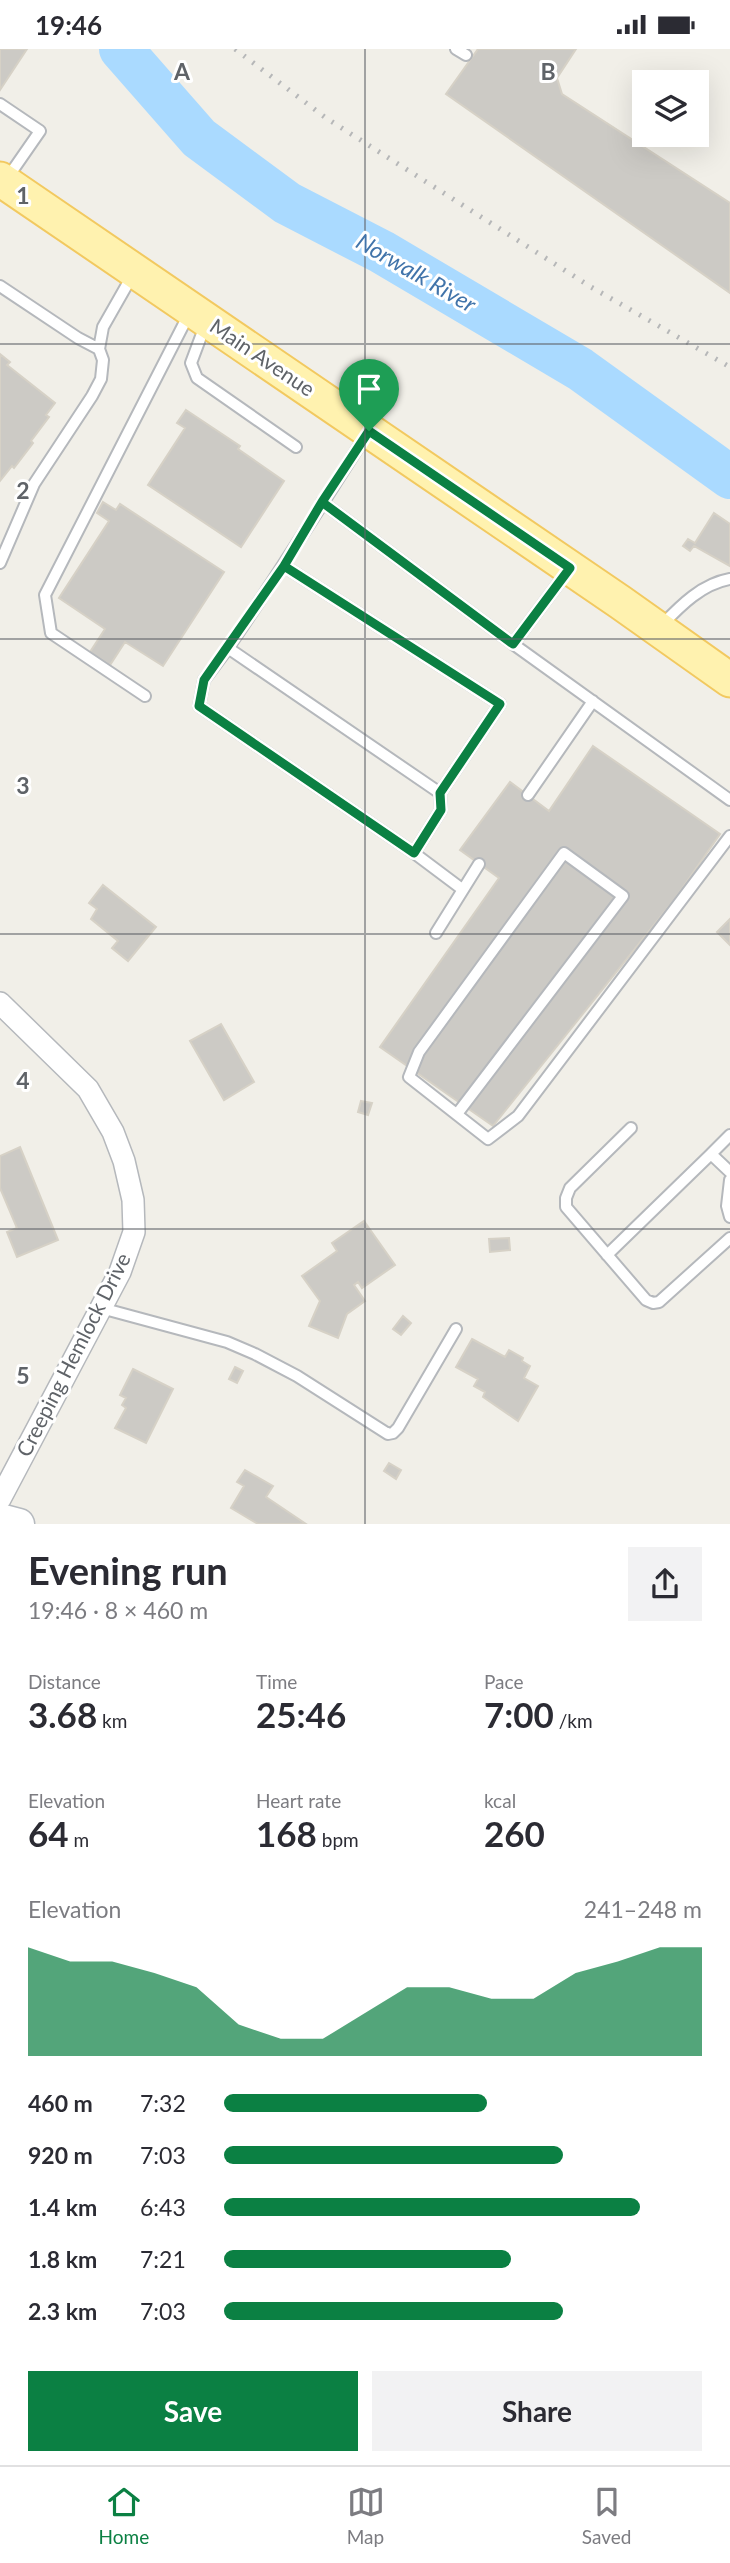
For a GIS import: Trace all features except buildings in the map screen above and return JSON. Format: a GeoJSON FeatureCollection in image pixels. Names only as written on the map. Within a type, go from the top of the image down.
{"type":"FeatureCollection","features":[{"type":"Feature","properties":{"kind":"main road","name":"Main Avenue"},"geometry":{"type":"LineString","coordinates":[[2,181],[730,680]]}},
{"type":"Feature","properties":{"kind":"main road"},"geometry":{"type":"LineString","coordinates":[[0,1519],[19,1524]]}},
{"type":"Feature","properties":{"kind":"street","name":"Creeping Hemlock Drive"},"geometry":{"type":"LineString","coordinates":[[0,1003],[88,1089],[113,1132],[124,1161],[133,1200],[134,1232],[120,1272],[0,1499]]}},
{"type":"Feature","properties":{"kind":"lane"},"geometry":{"type":"LineString","coordinates":[[0,104],[40,131],[2,181]]}},
{"type":"Feature","properties":{"kind":"lane"},"geometry":{"type":"LineString","coordinates":[[0,563],[34,484],[101,379],[103,360],[99,349],[103,327],[135,271]]}},
{"type":"Feature","properties":{"kind":"lane"},"geometry":{"type":"LineString","coordinates":[[0,286],[99,349]]}},
{"type":"Feature","properties":{"kind":"lane"},"geometry":{"type":"LineString","coordinates":[[199,315],[191,363],[197,378],[296,447]]}},
{"type":"Feature","properties":{"kind":"lane"},"geometry":{"type":"LineString","coordinates":[[145,696],[51,633],[45,595],[199,315]]}},
{"type":"Feature","properties":{"kind":"lane"},"geometry":{"type":"LineString","coordinates":[[369,431],[284,566],[204,680],[199,706],[414,853],[462,889]]}},
{"type":"Feature","properties":{"kind":"lane"},"geometry":{"type":"LineString","coordinates":[[322,502],[730,800]]}},
{"type":"Feature","properties":{"kind":"lane"},"geometry":{"type":"LineString","coordinates":[[284,566],[500,704],[440,793],[441,810],[414,853]]}},
{"type":"Feature","properties":{"kind":"lane"},"geometry":{"type":"LineString","coordinates":[[513,644],[570,568]]}},
{"type":"Feature","properties":{"kind":"lane"},"geometry":{"type":"LineString","coordinates":[[659,629],[684,601],[730,579]]}},
{"type":"Feature","properties":{"kind":"lane"},"geometry":{"type":"LineString","coordinates":[[228,648],[440,793]]}},
{"type":"Feature","properties":{"kind":"lane"},"geometry":{"type":"LineString","coordinates":[[528,795],[593,701]]}},
{"type":"Feature","properties":{"kind":"lane"},"geometry":{"type":"LineString","coordinates":[[457,1114],[623,896],[564,853],[419,1052],[409,1077],[488,1139],[518,1116],[730,836]]}},
{"type":"Feature","properties":{"kind":"lane"},"geometry":{"type":"LineString","coordinates":[[436,933],[479,864]]}},
{"type":"Feature","properties":{"kind":"lane"},"geometry":{"type":"LineString","coordinates":[[631,1128],[570,1188],[566,1207],[646,1300],[659,1302],[730,1238]]}},
{"type":"Feature","properties":{"kind":"lane"},"geometry":{"type":"LineString","coordinates":[[607,1255],[730,1135]]}},
{"type":"Feature","properties":{"kind":"lane"},"geometry":{"type":"LineString","coordinates":[[711,1154],[730,1172]]}},
{"type":"Feature","properties":{"kind":"lane"},"geometry":{"type":"LineString","coordinates":[[730,1180],[727,1206],[730,1217]]}},
{"type":"Feature","properties":{"kind":"lane"},"geometry":{"type":"LineString","coordinates":[[101,1308],[227,1342],[255,1354],[297,1376],[388,1434],[398,1428],[456,1329]]}},
{"type":"Feature","properties":{"kind":"waterway","name":"Norwalk River"},"geometry":{"type":"LineString","coordinates":[[121,49],[199,138],[287,203],[382,252],[580,369],[730,477]]}},
{"type":"Feature","properties":{"kind":"railway"},"geometry":{"type":"LineString","coordinates":[[235,49],[326,118],[591,287],[730,367]]}},
{"type":"Feature","properties":{"kind":"route"},"geometry":{"type":"LineString","coordinates":[[369,431],[322,502],[284,566],[204,680],[199,706],[414,853],[441,810],[440,793],[500,704],[284,566],[322,502],[513,644],[570,568],[369,431]]}}]}
